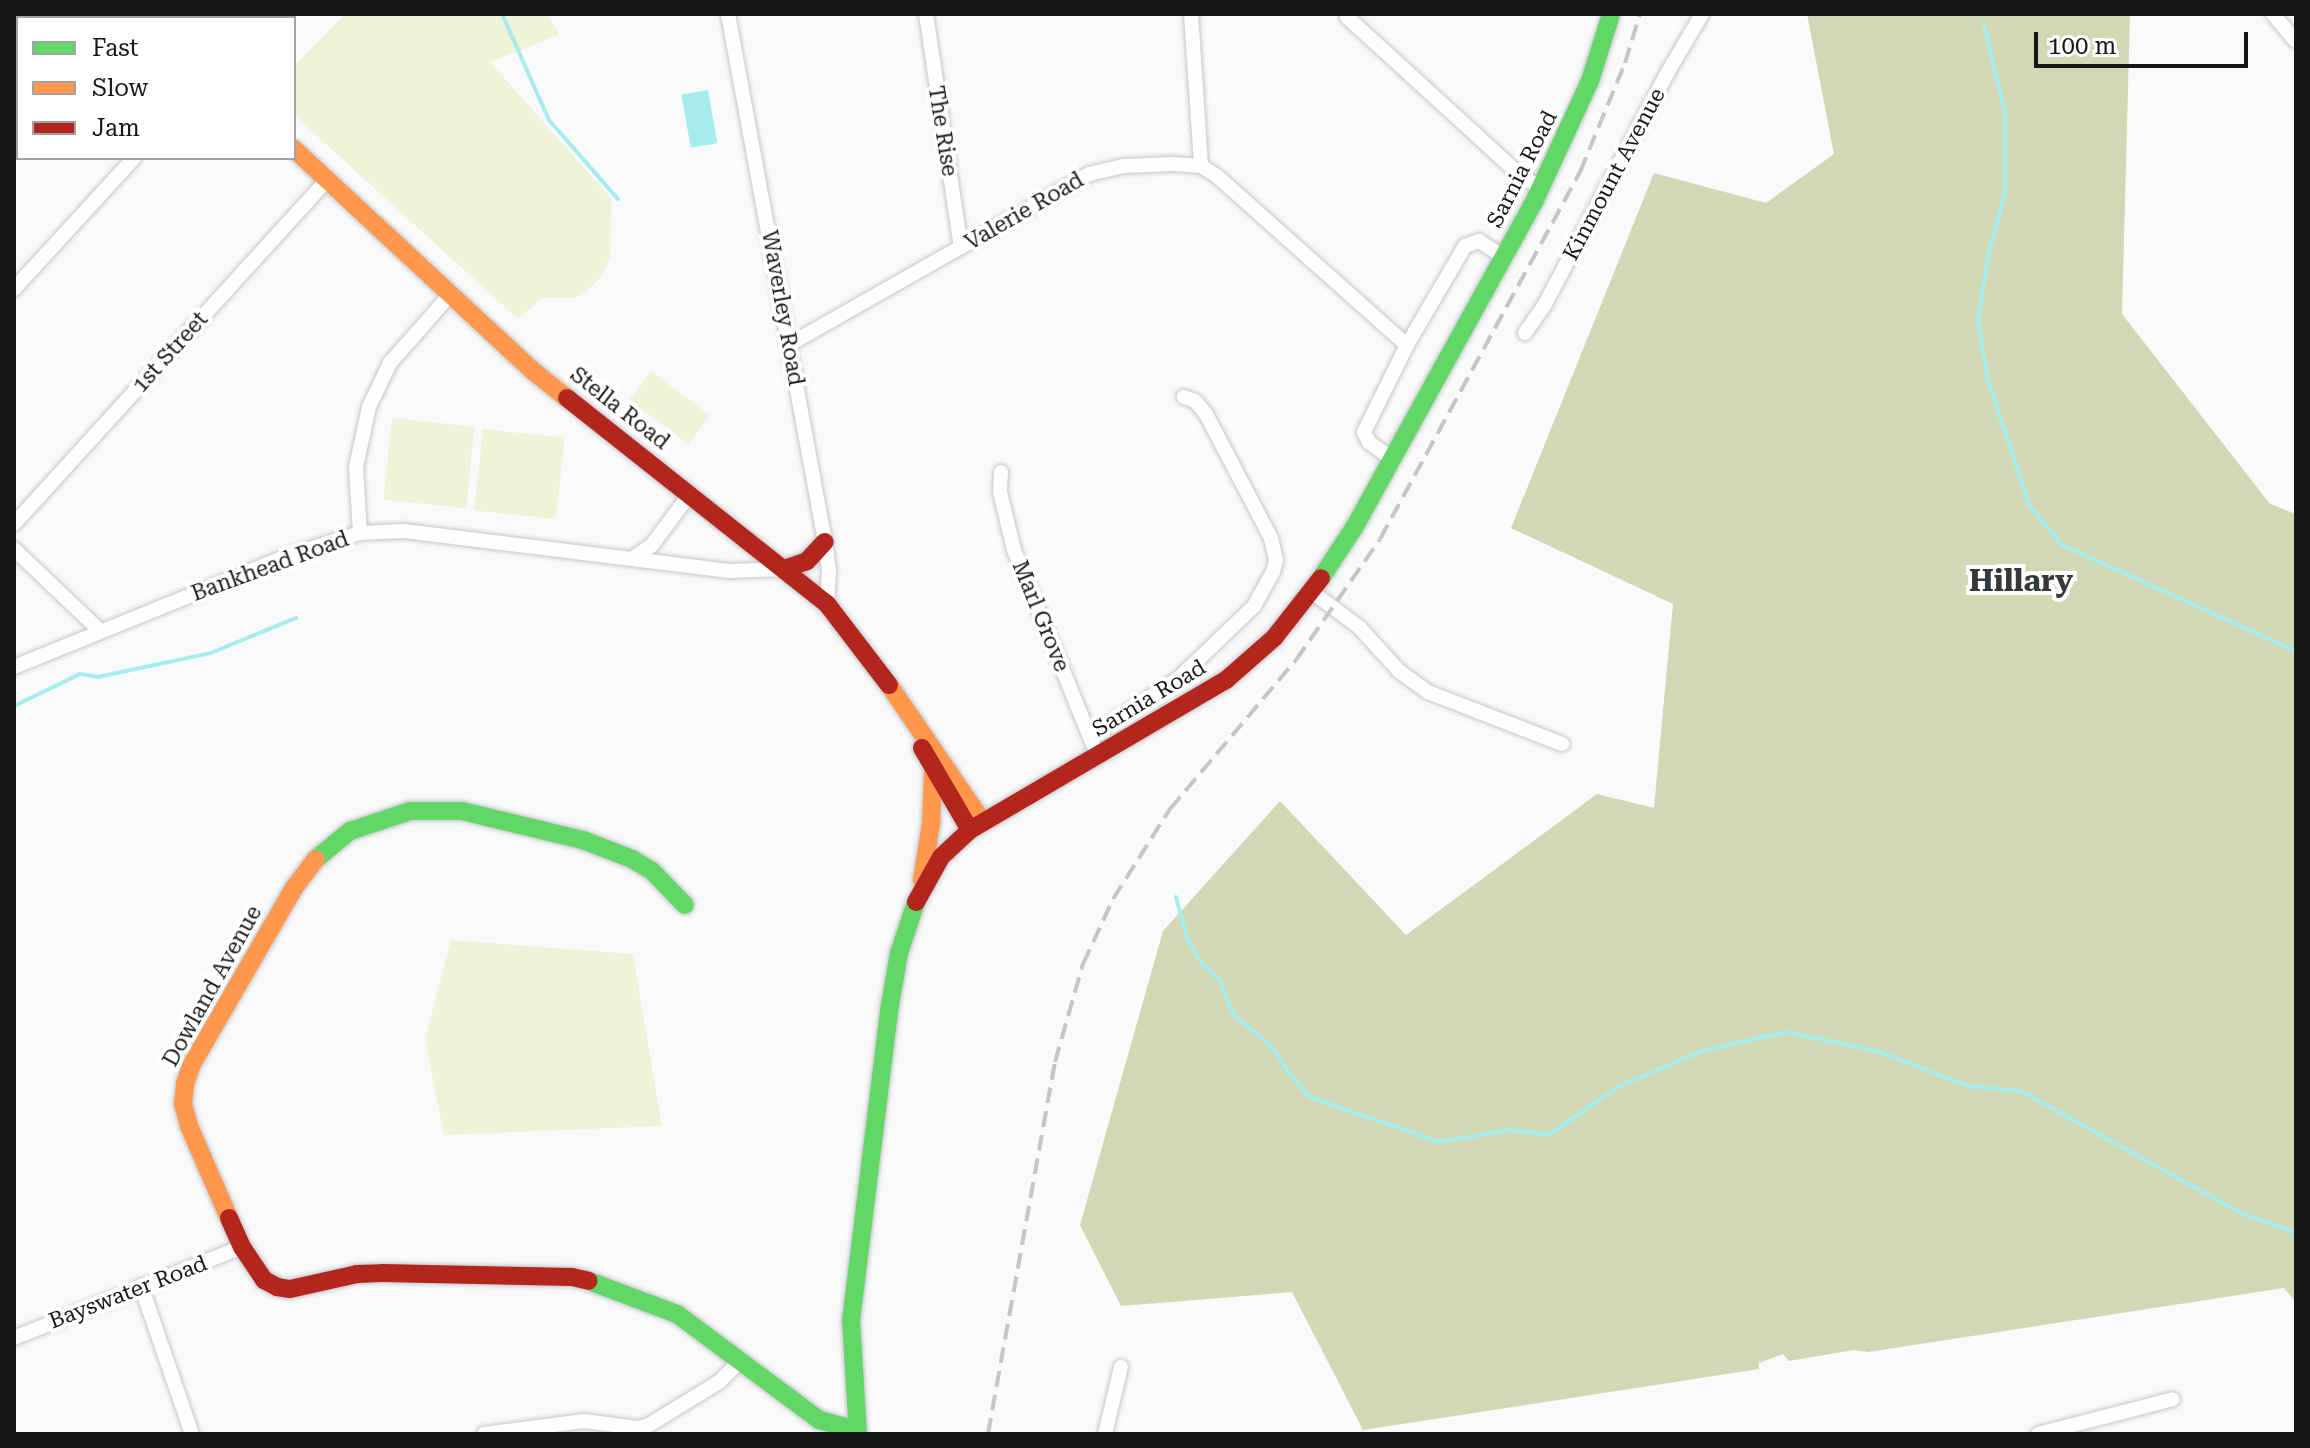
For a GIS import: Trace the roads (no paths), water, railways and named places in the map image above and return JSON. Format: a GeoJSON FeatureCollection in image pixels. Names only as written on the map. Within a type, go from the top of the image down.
{"type":"FeatureCollection","features":[{"type":"Feature","properties":{"kind":"main road","name":"Sarnia Road"},"geometry":{"type":"LineString","coordinates":[[857,1432],[852,1365],[853,1306],[892,992],[899,953],[919,895],[941,857],[976,825],[1226,680],[1274,638],[1312,592],[1354,528],[1541,188],[1590,81],[1611,14]]}},
{"type":"Feature","properties":{"kind":"main road","name":"Stella Road"},"geometry":{"type":"LineString","coordinates":[[296,151],[533,371],[827,604],[854,635],[906,711],[976,825]]}},
{"type":"Feature","properties":{"kind":"main road"},"geometry":{"type":"LineString","coordinates":[[784,569],[807,561],[825,542]]}},
{"type":"Feature","properties":{"kind":"main road","name":"Stella Road"},"geometry":{"type":"LineString","coordinates":[[906,711],[933,773],[976,825]]}},
{"type":"Feature","properties":{"kind":"main road"},"geometry":{"type":"LineString","coordinates":[[919,895],[929,845],[933,773]]}},
{"type":"Feature","properties":{"kind":"main road","name":"Dowland Avenue"},"geometry":{"type":"LineString","coordinates":[[685,905],[652,871],[632,859],[583,840],[462,811],[410,811],[383,817],[350,831],[323,850],[294,888],[192,1064],[185,1084],[183,1104],[189,1126],[242,1247],[264,1280],[290,1289],[357,1274],[382,1273],[584,1280],[632,1294],[677,1314],[819,1420],[857,1432]]}},
{"type":"Feature","properties":{"kind":"street","name":"Waverley Road"},"geometry":{"type":"LineString","coordinates":[[728,14],[825,542],[829,571],[827,604]]}},
{"type":"Feature","properties":{"kind":"street","name":"The Rise"},"geometry":{"type":"LineString","coordinates":[[926,14],[961,247]]}},
{"type":"Feature","properties":{"kind":"street"},"geometry":{"type":"LineString","coordinates":[[1191,14],[1201,166],[1217,176],[1407,345]]}},
{"type":"Feature","properties":{"kind":"street","name":"Kinmount Avenue"},"geometry":{"type":"LineString","coordinates":[[1525,333],[1545,304],[1702,14]]}},
{"type":"Feature","properties":{"kind":"street"},"geometry":{"type":"LineString","coordinates":[[2273,14],[2296,41]]}},
{"type":"Feature","properties":{"kind":"street"},"geometry":{"type":"LineString","coordinates":[[1347,17],[1521,176],[1541,188]]}},
{"type":"Feature","properties":{"kind":"street"},"geometry":{"type":"LineString","coordinates":[[14,289],[132,160]]}},
{"type":"Feature","properties":{"kind":"street","name":"Valerie Road"},"geometry":{"type":"LineString","coordinates":[[790,344],[1089,174],[1124,166],[1201,166]]}},
{"type":"Feature","properties":{"kind":"street","name":"1st Street"},"geometry":{"type":"LineString","coordinates":[[14,524],[327,180]]}},
{"type":"Feature","properties":{"kind":"street"},"geometry":{"type":"LineString","coordinates":[[1392,459],[1369,442],[1364,432],[1407,345],[1465,246],[1479,241],[1504,257]]}},
{"type":"Feature","properties":{"kind":"street"},"geometry":{"type":"LineString","coordinates":[[360,533],[356,467],[369,407],[390,363],[450,295]]}},
{"type":"Feature","properties":{"kind":"street"},"geometry":{"type":"LineString","coordinates":[[1090,737],[1179,678],[1254,606],[1273,572],[1275,548],[1265,525],[1206,414],[1195,401],[1184,397]]}},
{"type":"Feature","properties":{"kind":"street","name":"Marl Grove"},"geometry":{"type":"LineString","coordinates":[[1001,472],[1002,504],[1014,550],[1098,756]]}},
{"type":"Feature","properties":{"kind":"street"},"geometry":{"type":"LineString","coordinates":[[633,558],[652,545],[690,494]]}},
{"type":"Feature","properties":{"kind":"street","name":"Bankhead Road"},"geometry":{"type":"LineString","coordinates":[[14,667],[287,556],[360,533],[404,531],[730,571],[784,569]]}},
{"type":"Feature","properties":{"kind":"street"},"geometry":{"type":"LineString","coordinates":[[14,549],[99,630]]}},
{"type":"Feature","properties":{"kind":"street"},"geometry":{"type":"LineString","coordinates":[[1312,592],[1359,627],[1399,671],[1428,692],[1562,744]]}},
{"type":"Feature","properties":{"kind":"street","name":"Bayswater Road"},"geometry":{"type":"LineString","coordinates":[[14,1338],[242,1247]]}},
{"type":"Feature","properties":{"kind":"street"},"geometry":{"type":"LineString","coordinates":[[141,1286],[192,1434]]}},
{"type":"Feature","properties":{"kind":"street"},"geometry":{"type":"LineString","coordinates":[[484,1434],[584,1421],[616,1430],[638,1428],[664,1418],[719,1382],[739,1362]]}},
{"type":"Feature","properties":{"kind":"street"},"geometry":{"type":"LineString","coordinates":[[1105,1434],[1121,1367]]}},
{"type":"Feature","properties":{"kind":"street"},"geometry":{"type":"LineString","coordinates":[[2038,1434],[2173,1399]]}},
{"type":"Feature","properties":{"kind":"water"},"geometry":{"type":"Polygon","coordinates":[[[708,90],[717,143],[691,148],[681,95],[708,90]]]}},
{"type":"Feature","properties":{"kind":"waterway"},"geometry":{"type":"LineString","coordinates":[[502,14],[549,120],[618,199]]}},
{"type":"Feature","properties":{"kind":"waterway"},"geometry":{"type":"LineString","coordinates":[[1984,25],[2005,111],[2005,192],[1989,252],[1978,320],[1988,381],[2029,505],[2062,545],[2296,651]]}},
{"type":"Feature","properties":{"kind":"waterway"},"geometry":{"type":"LineString","coordinates":[[14,706],[80,674],[98,677],[211,653],[296,618]]}},
{"type":"Feature","properties":{"kind":"waterway"},"geometry":{"type":"LineString","coordinates":[[1176,897],[1187,938],[1202,964],[1220,981],[1234,1015],[1272,1047],[1290,1075],[1310,1097],[1439,1142],[1510,1130],[1549,1135],[1616,1088],[1702,1051],[1787,1032],[1880,1052],[1968,1086],[2021,1091],[2243,1214],[2296,1233]]}},
{"type":"Feature","properties":{"kind":"railway"},"geometry":{"type":"LineString","coordinates":[[988,1434],[1055,1062],[1083,964],[1113,899],[1170,809],[1296,660],[1380,539],[1580,172],[1625,63],[1640,14]]}},
{"type":"Feature","properties":{"kind":"district","name":"Hillary"},"geometry":{"type":"Point","coordinates":[2021,581]}}]}
